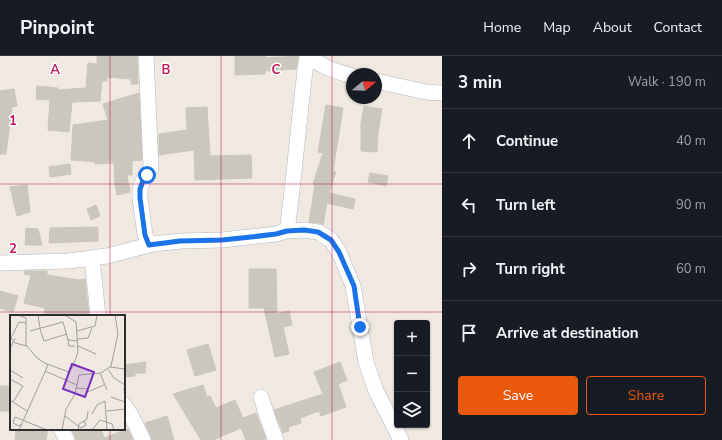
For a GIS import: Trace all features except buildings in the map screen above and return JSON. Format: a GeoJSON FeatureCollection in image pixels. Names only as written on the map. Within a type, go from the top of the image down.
{"type":"FeatureCollection","features":[{"type":"Feature","properties":{"kind":"street"},"geometry":{"type":"LineString","coordinates":[[146,56],[151,168],[140,189],[140,198],[145,235],[149,245]]}},
{"type":"Feature","properties":{"kind":"street"},"geometry":{"type":"LineString","coordinates":[[287,231],[300,108],[308,56],[331,70],[346,74]]}},
{"type":"Feature","properties":{"kind":"street"},"geometry":{"type":"LineString","coordinates":[[382,82],[426,92],[442,93]]}},
{"type":"Feature","properties":{"kind":"street"},"geometry":{"type":"LineString","coordinates":[[0,263],[69,261],[107,256],[149,245],[180,241],[222,240],[276,234],[287,231],[304,230],[318,232],[331,240],[339,252],[354,286],[366,362],[376,391],[401,440]]}},
{"type":"Feature","properties":{"kind":"street"},"geometry":{"type":"LineString","coordinates":[[92,258],[98,315]]}},
{"type":"Feature","properties":{"kind":"street"},"geometry":{"type":"LineString","coordinates":[[261,397],[276,440]]}},
{"type":"Feature","properties":{"kind":"street"},"geometry":{"type":"LineString","coordinates":[[125,406],[131,415],[143,440]]}},
{"type":"Feature","properties":{"kind":"street"},"geometry":{"type":"LineString","coordinates":[[62,430],[67,440]]}},
{"type":"Feature","properties":{"kind":"route"},"geometry":{"type":"LineString","coordinates":[[147,175],[140,189],[140,198],[145,235],[149,245],[180,241],[222,240],[276,234],[287,231],[304,230],[318,232],[331,240],[339,252],[354,286],[360,327]]}}]}
